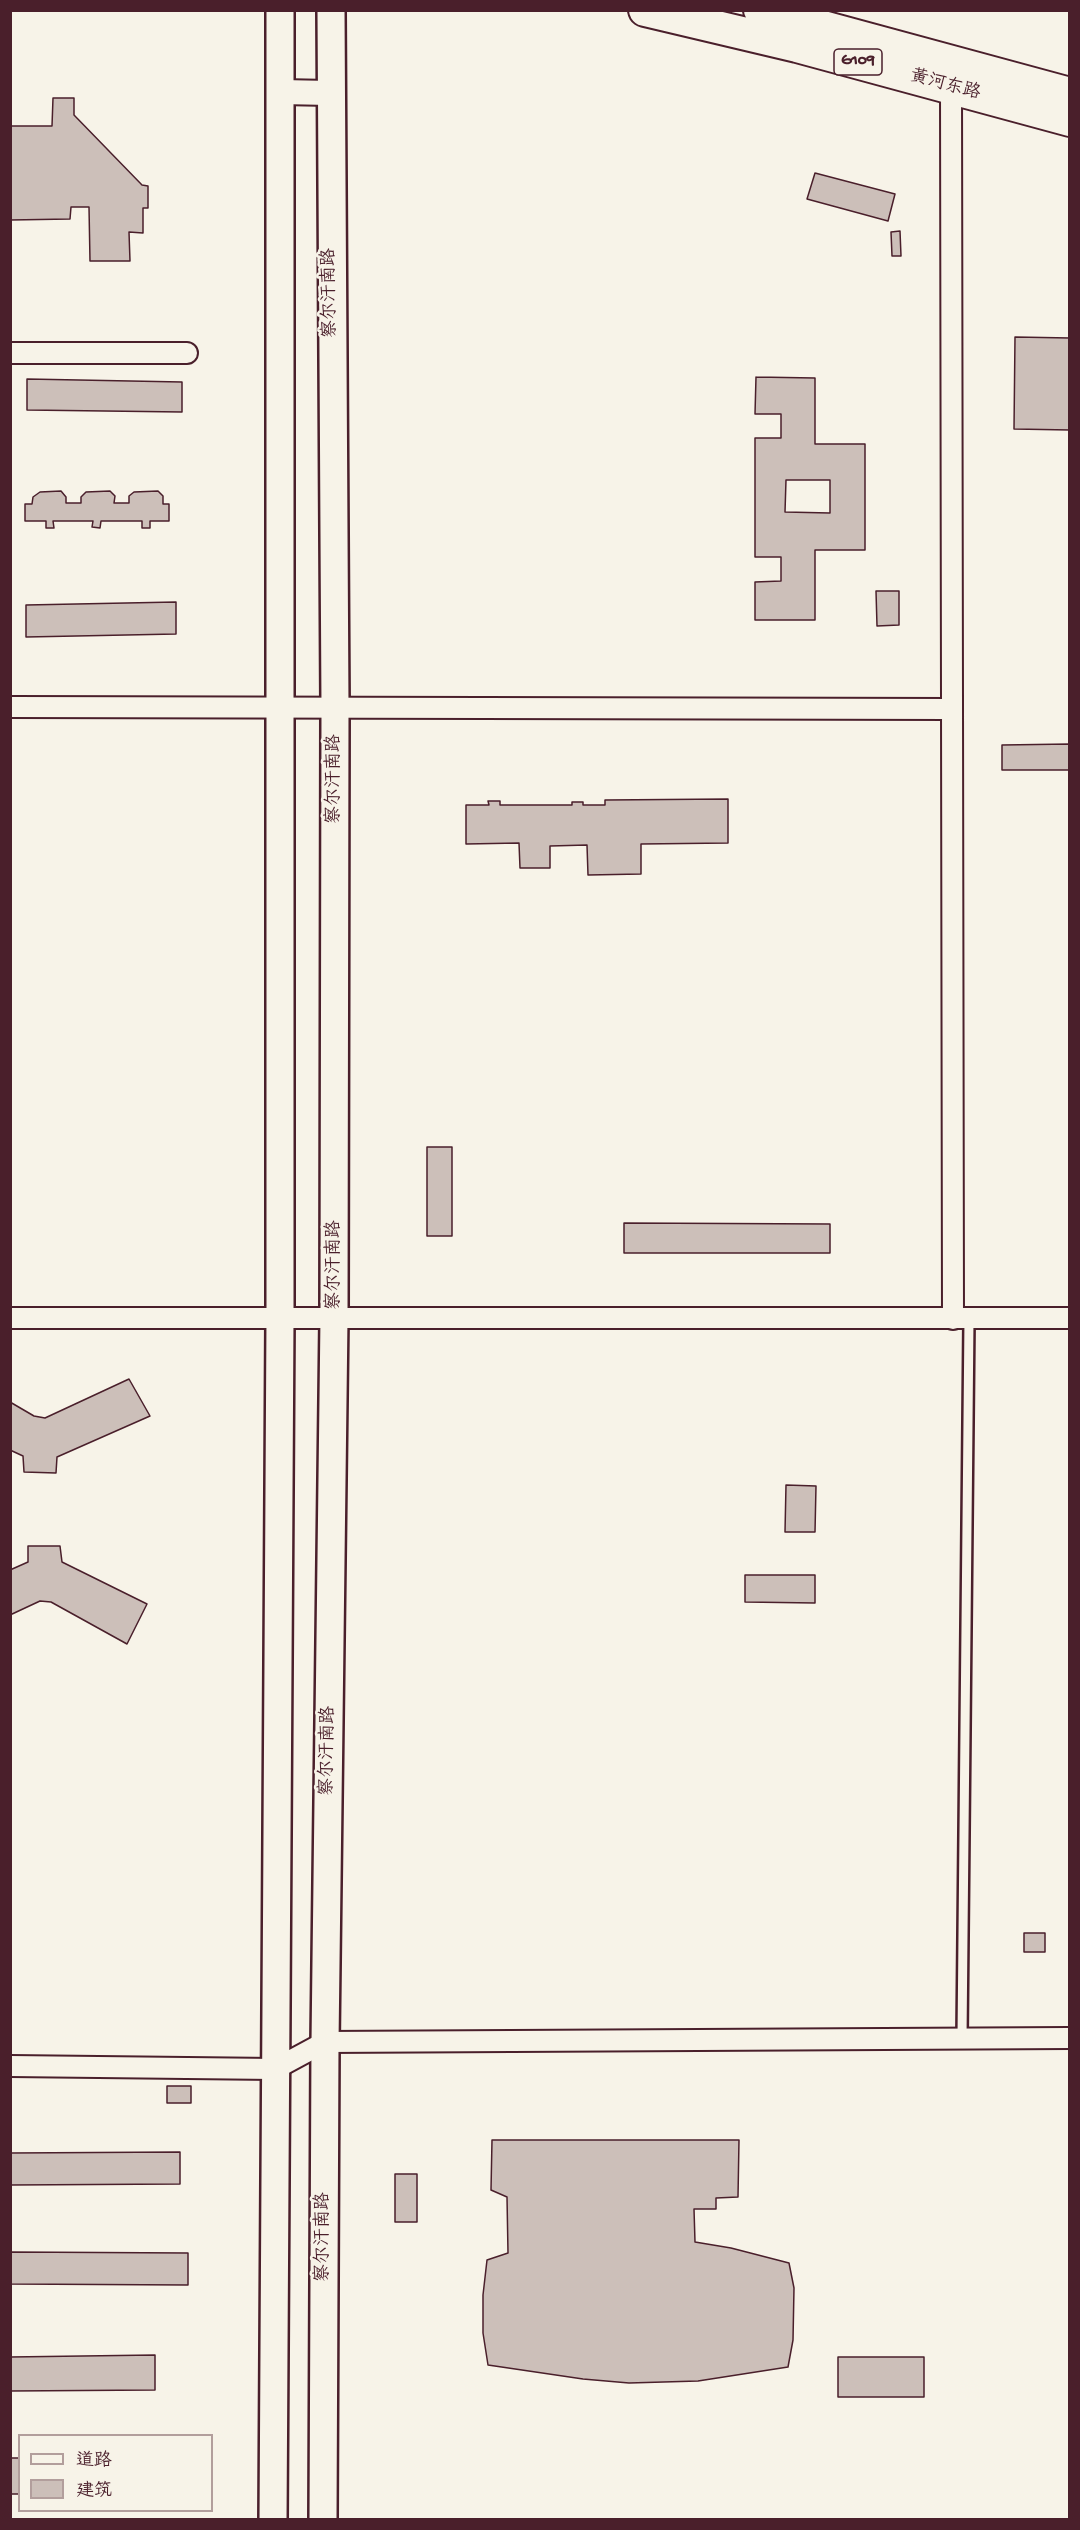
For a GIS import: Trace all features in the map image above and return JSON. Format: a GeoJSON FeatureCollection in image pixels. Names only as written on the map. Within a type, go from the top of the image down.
{"type":"FeatureCollection","features":[{"type":"Feature","properties":{"kind":"highway","name":"黄河东路"},"geometry":{"type":"LineString","coordinates":[[645,10],[797,46],[1070,120]]}},
{"type":"Feature","properties":{"kind":"highway","name":"黄河东路"},"geometry":{"type":"LineString","coordinates":[[760,10],[1070,94]]}},
{"type":"Feature","properties":{"kind":"main road"},"geometry":{"type":"LineString","coordinates":[[273,2520],[280,1318],[280,10]]}},
{"type":"Feature","properties":{"kind":"main road","name":"察尔汗南路"},"geometry":{"type":"LineString","coordinates":[[323,2520],[325,2042],[334,1318],[335,707],[331,10]]}},
{"type":"Feature","properties":{"kind":"street"},"geometry":{"type":"LineString","coordinates":[[951,87],[952,709],[961,1319]]}},
{"type":"Feature","properties":{"kind":"street"},"geometry":{"type":"LineString","coordinates":[[281,92],[330,93]]}},
{"type":"Feature","properties":{"kind":"street"},"geometry":{"type":"LineString","coordinates":[[10,353],[187,353]]}},
{"type":"Feature","properties":{"kind":"street"},"geometry":{"type":"LineString","coordinates":[[10,707],[952,709]]}},
{"type":"Feature","properties":{"kind":"street"},"geometry":{"type":"LineString","coordinates":[[10,1318],[1070,1318]]}},
{"type":"Feature","properties":{"kind":"street"},"geometry":{"type":"LineString","coordinates":[[10,2066],[275,2069],[325,2042],[1070,2038]]}},
{"type":"Feature","properties":{"kind":"lane"},"geometry":{"type":"LineString","coordinates":[[961,1319],[962,2038]]}},
{"type":"Feature","properties":{"kind":"building"},"geometry":{"type":"Polygon","coordinates":[[[53,98],[74,98],[74,115],[142,185],[148,186],[148,208],[143,208],[143,233],[129,232],[130,261],[90,261],[89,207],[71,207],[70,219],[10,220],[10,126],[52,126],[53,98]]]}},
{"type":"Feature","properties":{"kind":"building"},"geometry":{"type":"Polygon","coordinates":[[[815,173],[895,194],[888,221],[807,199],[815,173]]]}},
{"type":"Feature","properties":{"kind":"building"},"geometry":{"type":"Polygon","coordinates":[[[900,231],[901,256],[892,256],[891,232],[900,231]]]}},
{"type":"Feature","properties":{"kind":"building"},"geometry":{"type":"Polygon","coordinates":[[[1015,337],[1070,338],[1070,430],[1014,429],[1015,337]]]}},
{"type":"Feature","properties":{"kind":"building"},"geometry":{"type":"Polygon","coordinates":[[[756,377],[815,378],[815,444],[865,444],[865,550],[815,550],[815,620],[755,620],[755,582],[781,581],[781,557],[755,557],[755,438],[781,438],[781,414],[755,414],[756,377]],[[786,480],[785,512],[830,513],[830,480],[786,480]]]}},
{"type":"Feature","properties":{"kind":"building"},"geometry":{"type":"Polygon","coordinates":[[[27,379],[182,382],[182,412],[27,410],[27,379]]]}},
{"type":"Feature","properties":{"kind":"building"},"geometry":{"type":"Polygon","coordinates":[[[61,491],[66,497],[66,503],[81,503],[81,497],[86,492],[110,491],[115,496],[114,503],[129,503],[129,496],[134,492],[158,491],[163,496],[163,504],[169,504],[169,521],[150,521],[150,528],[142,528],[142,521],[101,521],[100,528],[92,527],[93,521],[53,521],[54,528],[46,528],[46,521],[25,521],[25,504],[32,504],[33,497],[40,492],[61,491]]]}},
{"type":"Feature","properties":{"kind":"building"},"geometry":{"type":"Polygon","coordinates":[[[876,591],[899,591],[899,625],[877,626],[876,591]]]}},
{"type":"Feature","properties":{"kind":"building"},"geometry":{"type":"Polygon","coordinates":[[[176,602],[176,634],[26,637],[26,605],[176,602]]]}},
{"type":"Feature","properties":{"kind":"building"},"geometry":{"type":"Polygon","coordinates":[[[1070,744],[1070,770],[1002,770],[1002,745],[1070,744]]]}},
{"type":"Feature","properties":{"kind":"building"},"geometry":{"type":"Polygon","coordinates":[[[728,799],[728,843],[641,844],[641,874],[588,875],[587,845],[550,846],[550,868],[520,868],[519,843],[466,844],[466,805],[489,805],[488,801],[500,801],[500,805],[572,805],[572,802],[583,802],[583,805],[605,805],[605,800],[728,799]]]}},
{"type":"Feature","properties":{"kind":"building"},"geometry":{"type":"Polygon","coordinates":[[[427,1147],[452,1147],[452,1236],[427,1236],[427,1147]]]}},
{"type":"Feature","properties":{"kind":"building"},"geometry":{"type":"Polygon","coordinates":[[[624,1223],[830,1224],[830,1253],[624,1253],[624,1223]]]}},
{"type":"Feature","properties":{"kind":"building"},"geometry":{"type":"Polygon","coordinates":[[[129,1379],[150,1416],[57,1457],[56,1473],[24,1472],[23,1456],[10,1450],[10,1402],[34,1416],[45,1418],[129,1379]]]}},
{"type":"Feature","properties":{"kind":"building"},"geometry":{"type":"Polygon","coordinates":[[[786,1485],[816,1486],[815,1532],[785,1532],[786,1485]]]}},
{"type":"Feature","properties":{"kind":"building"},"geometry":{"type":"Polygon","coordinates":[[[28,1546],[60,1546],[62,1562],[147,1604],[127,1644],[51,1602],[40,1601],[10,1615],[10,1570],[28,1562],[28,1546]]]}},
{"type":"Feature","properties":{"kind":"building"},"geometry":{"type":"Polygon","coordinates":[[[745,1575],[815,1575],[815,1603],[745,1602],[745,1575]]]}},
{"type":"Feature","properties":{"kind":"building"},"geometry":{"type":"Polygon","coordinates":[[[1024,1933],[1045,1933],[1045,1952],[1024,1952],[1024,1933]]]}},
{"type":"Feature","properties":{"kind":"building"},"geometry":{"type":"Polygon","coordinates":[[[167,2086],[191,2086],[191,2103],[167,2103],[167,2086]]]}},
{"type":"Feature","properties":{"kind":"building"},"geometry":{"type":"Polygon","coordinates":[[[492,2140],[739,2140],[738,2197],[716,2198],[716,2209],[694,2209],[695,2242],[731,2248],[789,2263],[794,2288],[793,2340],[788,2367],[698,2381],[629,2383],[583,2379],[488,2365],[483,2333],[483,2295],[487,2260],[508,2253],[507,2197],[491,2190],[492,2140]]]}},
{"type":"Feature","properties":{"kind":"building"},"geometry":{"type":"Polygon","coordinates":[[[180,2152],[180,2184],[10,2185],[10,2153],[180,2152]]]}},
{"type":"Feature","properties":{"kind":"building"},"geometry":{"type":"Polygon","coordinates":[[[395,2174],[417,2174],[417,2222],[395,2222],[395,2174]]]}},
{"type":"Feature","properties":{"kind":"building"},"geometry":{"type":"Polygon","coordinates":[[[10,2252],[188,2253],[188,2285],[10,2284],[10,2252]]]}},
{"type":"Feature","properties":{"kind":"building"},"geometry":{"type":"Polygon","coordinates":[[[155,2355],[155,2390],[10,2391],[10,2357],[155,2355]]]}},
{"type":"Feature","properties":{"kind":"building"},"geometry":{"type":"Polygon","coordinates":[[[838,2357],[924,2357],[924,2397],[838,2397],[838,2357]]]}},
{"type":"Feature","properties":{"kind":"building"},"geometry":{"type":"Polygon","coordinates":[[[10,2458],[18,2458],[18,2494],[10,2494],[10,2458]]]}}]}
